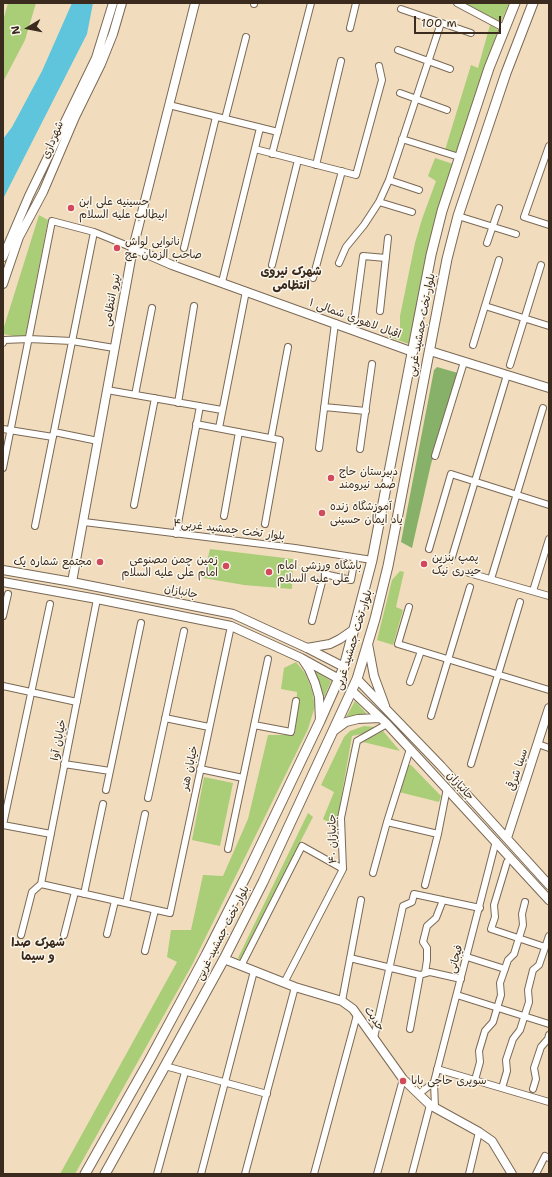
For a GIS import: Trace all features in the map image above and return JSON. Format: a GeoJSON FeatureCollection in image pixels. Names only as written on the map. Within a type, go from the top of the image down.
{"type":"FeatureCollection","features":[{"type":"Feature","properties":{"kind":"main road","name":"بلوار تخت جمشید غربی"},"geometry":{"type":"LineString","coordinates":[[85,1174],[149,1061],[206,955],[320,721],[344,667],[372,560],[431,255],[442,211],[489,68],[515,3]]}},
{"type":"Feature","properties":{"kind":"main road","name":"بلوار تخت جمشید غربی"},"geometry":{"type":"LineString","coordinates":[[105,1174],[224,959],[263,882],[335,730],[357,679],[368,644],[388,566],[447,259],[458,216],[506,73],[533,3]]}},
{"type":"Feature","properties":{"kind":"main road"},"geometry":{"type":"LineString","coordinates":[[442,211],[458,216]]}},
{"type":"Feature","properties":{"kind":"main road"},"geometry":{"type":"LineString","coordinates":[[397,435],[413,438]]}},
{"type":"Feature","properties":{"kind":"main road"},"geometry":{"type":"LineString","coordinates":[[344,667],[357,679]]}},
{"type":"Feature","properties":{"kind":"main road"},"geometry":{"type":"LineString","coordinates":[[339,679],[352,691]]}},
{"type":"Feature","properties":{"kind":"main road"},"geometry":{"type":"LineString","coordinates":[[269,826],[286,833]]}},
{"type":"Feature","properties":{"kind":"street","name":"شهرداری"},"geometry":{"type":"LineString","coordinates":[[3,257],[29,196],[96,58],[113,3]]}},
{"type":"Feature","properties":{"kind":"street","name":"شهرداری"},"geometry":{"type":"LineString","coordinates":[[3,284],[19,237],[43,192],[113,34],[122,3]]}},
{"type":"Feature","properties":{"kind":"street","name":"نیرو انتظامی"},"geometry":{"type":"LineString","coordinates":[[72,582],[133,248],[196,3]]}},
{"type":"Feature","properties":{"kind":"street"},"geometry":{"type":"LineString","coordinates":[[272,154],[311,3]]}},
{"type":"Feature","properties":{"kind":"street"},"geometry":{"type":"LineString","coordinates":[[350,28],[356,3]]}},
{"type":"Feature","properties":{"kind":"street"},"geometry":{"type":"LineString","coordinates":[[457,3],[504,28]]}},
{"type":"Feature","properties":{"kind":"street"},"geometry":{"type":"LineString","coordinates":[[401,9],[471,33]]}},
{"type":"Feature","properties":{"kind":"street"},"geometry":{"type":"LineString","coordinates":[[339,263],[346,247],[364,226],[379,202],[389,180],[441,23]]}},
{"type":"Feature","properties":{"kind":"street"},"geometry":{"type":"LineString","coordinates":[[225,119],[246,37]]}},
{"type":"Feature","properties":{"kind":"street"},"geometry":{"type":"LineString","coordinates":[[398,50],[450,68]]}},
{"type":"Feature","properties":{"kind":"street"},"geometry":{"type":"LineString","coordinates":[[316,164],[341,61]]}},
{"type":"Feature","properties":{"kind":"street"},"geometry":{"type":"LineString","coordinates":[[255,149],[356,175],[382,80],[379,66]]}},
{"type":"Feature","properties":{"kind":"street"},"geometry":{"type":"LineString","coordinates":[[400,94],[447,110]]}},
{"type":"Feature","properties":{"kind":"street"},"geometry":{"type":"LineString","coordinates":[[169,105],[278,132]]}},
{"type":"Feature","properties":{"kind":"street"},"geometry":{"type":"LineString","coordinates":[[184,248],[216,117]]}},
{"type":"Feature","properties":{"kind":"street"},"geometry":{"type":"LineString","coordinates":[[222,282],[260,128]]}},
{"type":"Feature","properties":{"kind":"street"},"geometry":{"type":"LineString","coordinates":[[402,139],[459,157]]}},
{"type":"Feature","properties":{"kind":"street"},"geometry":{"type":"LineString","coordinates":[[549,146],[524,217],[549,225]]}},
{"type":"Feature","properties":{"kind":"street"},"geometry":{"type":"LineString","coordinates":[[272,265],[298,160]]}},
{"type":"Feature","properties":{"kind":"street"},"geometry":{"type":"LineString","coordinates":[[313,278],[342,171]]}},
{"type":"Feature","properties":{"kind":"street"},"geometry":{"type":"LineString","coordinates":[[389,180],[419,190]]}},
{"type":"Feature","properties":{"kind":"street"},"geometry":{"type":"LineString","coordinates":[[379,202],[412,212]]}},
{"type":"Feature","properties":{"kind":"street"},"geometry":{"type":"LineString","coordinates":[[487,243],[499,208]]}},
{"type":"Feature","properties":{"kind":"street"},"geometry":{"type":"LineString","coordinates":[[458,216],[516,234]]}},
{"type":"Feature","properties":{"kind":"street"},"geometry":{"type":"LineString","coordinates":[[3,468],[52,220],[94,232],[133,248]]}},
{"type":"Feature","properties":{"kind":"street"},"geometry":{"type":"LineString","coordinates":[[35,526],[94,232]]}},
{"type":"Feature","properties":{"kind":"street"},"geometry":{"type":"LineString","coordinates":[[380,311],[388,238]]}},
{"type":"Feature","properties":{"kind":"street","name":"اقبال لاهوری شمالی ۱"},"geometry":{"type":"LineString","coordinates":[[133,248],[172,264],[413,352]]}},
{"type":"Feature","properties":{"kind":"street"},"geometry":{"type":"LineString","coordinates":[[353,330],[363,256],[386,258]]}},
{"type":"Feature","properties":{"kind":"street"},"geometry":{"type":"LineString","coordinates":[[473,345],[499,260]]}},
{"type":"Feature","properties":{"kind":"street"},"geometry":{"type":"LineString","coordinates":[[510,365],[541,265]]}},
{"type":"Feature","properties":{"kind":"street"},"geometry":{"type":"LineString","coordinates":[[219,428],[246,291]]}},
{"type":"Feature","properties":{"kind":"street"},"geometry":{"type":"LineString","coordinates":[[178,403],[194,306]]}},
{"type":"Feature","properties":{"kind":"street"},"geometry":{"type":"LineString","coordinates":[[485,306],[549,326]]}},
{"type":"Feature","properties":{"kind":"street"},"geometry":{"type":"LineString","coordinates":[[135,395],[152,308]]}},
{"type":"Feature","properties":{"kind":"street"},"geometry":{"type":"LineString","coordinates":[[319,448],[334,323]]}},
{"type":"Feature","properties":{"kind":"street"},"geometry":{"type":"LineString","coordinates":[[3,343],[4,340],[28,339],[72,341],[114,348]]}},
{"type":"Feature","properties":{"kind":"street"},"geometry":{"type":"LineString","coordinates":[[271,438],[288,346]]}},
{"type":"Feature","properties":{"kind":"street"},"geometry":{"type":"LineString","coordinates":[[430,351],[549,388]]}},
{"type":"Feature","properties":{"kind":"street"},"geometry":{"type":"LineString","coordinates":[[435,456],[464,362]]}},
{"type":"Feature","properties":{"kind":"street"},"geometry":{"type":"LineString","coordinates":[[360,449],[372,364]]}},
{"type":"Feature","properties":{"kind":"street"},"geometry":{"type":"LineString","coordinates":[[452,557],[507,375]]}},
{"type":"Feature","properties":{"kind":"street"},"geometry":{"type":"LineString","coordinates":[[107,390],[222,410]]}},
{"type":"Feature","properties":{"kind":"street"},"geometry":{"type":"LineString","coordinates":[[134,505],[155,398]]}},
{"type":"Feature","properties":{"kind":"street"},"geometry":{"type":"LineString","coordinates":[[176,534],[200,406]]}},
{"type":"Feature","properties":{"kind":"street"},"geometry":{"type":"LineString","coordinates":[[324,407],[366,411]]}},
{"type":"Feature","properties":{"kind":"street"},"geometry":{"type":"LineString","coordinates":[[491,579],[543,408]]}},
{"type":"Feature","properties":{"kind":"street"},"geometry":{"type":"LineString","coordinates":[[196,424],[280,440],[265,524]]}},
{"type":"Feature","properties":{"kind":"street"},"geometry":{"type":"LineString","coordinates":[[3,429],[98,441]]}},
{"type":"Feature","properties":{"kind":"street"},"geometry":{"type":"LineString","coordinates":[[224,516],[239,432]]}},
{"type":"Feature","properties":{"kind":"street"},"geometry":{"type":"LineString","coordinates":[[429,549],[452,474],[549,505]]}},
{"type":"Feature","properties":{"kind":"street","name":"بلوار تخت جمشید غربی۴"},"geometry":{"type":"LineString","coordinates":[[84,522],[295,548],[372,560]]}},
{"type":"Feature","properties":{"kind":"street"},"geometry":{"type":"LineString","coordinates":[[533,591],[549,539]]}},
{"type":"Feature","properties":{"kind":"street"},"geometry":{"type":"LineString","coordinates":[[312,621],[324,574],[351,580],[355,558]]}},
{"type":"Feature","properties":{"kind":"street","name":"جانبازان"},"geometry":{"type":"LineString","coordinates":[[3,570],[233,614],[307,648],[344,667]]}},
{"type":"Feature","properties":{"kind":"street"},"geometry":{"type":"LineString","coordinates":[[469,573],[549,596]]}},
{"type":"Feature","properties":{"kind":"street"},"geometry":{"type":"LineString","coordinates":[[3,582],[230,626],[301,658],[339,679]]}},
{"type":"Feature","properties":{"kind":"street"},"geometry":{"type":"LineString","coordinates":[[431,716],[470,587]]}},
{"type":"Feature","properties":{"kind":"street"},"geometry":{"type":"LineString","coordinates":[[3,616],[8,594]]}},
{"type":"Feature","properties":{"kind":"street","name":"خیابان آوا"},"geometry":{"type":"LineString","coordinates":[[41,884],[97,599]]}},
{"type":"Feature","properties":{"kind":"street"},"geometry":{"type":"LineString","coordinates":[[166,613],[168,601]]}},
{"type":"Feature","properties":{"kind":"street"},"geometry":{"type":"LineString","coordinates":[[471,764],[520,602]]}},
{"type":"Feature","properties":{"kind":"street"},"geometry":{"type":"LineString","coordinates":[[50,604],[3,825],[51,834]]}},
{"type":"Feature","properties":{"kind":"street"},"geometry":{"type":"LineString","coordinates":[[409,607],[398,644],[549,690]]}},
{"type":"Feature","properties":{"kind":"street"},"geometry":{"type":"LineString","coordinates":[[106,790],[141,623]]}},
{"type":"Feature","properties":{"kind":"street","name":"خیابان هنر"},"geometry":{"type":"LineString","coordinates":[[155,910],[170,913],[230,626]]}},
{"type":"Feature","properties":{"kind":"street"},"geometry":{"type":"LineString","coordinates":[[307,648],[330,644],[340,640],[353,630]]}},
{"type":"Feature","properties":{"kind":"street"},"geometry":{"type":"LineString","coordinates":[[148,798],[184,631]]}},
{"type":"Feature","properties":{"kind":"street"},"geometry":{"type":"LineString","coordinates":[[368,644],[374,676],[386,708]]}},
{"type":"Feature","properties":{"kind":"street"},"geometry":{"type":"LineString","coordinates":[[410,682],[421,651]]}},
{"type":"Feature","properties":{"kind":"street"},"geometry":{"type":"LineString","coordinates":[[301,658],[309,669],[315,683],[319,697],[320,721]]}},
{"type":"Feature","properties":{"kind":"street"},"geometry":{"type":"LineString","coordinates":[[228,849],[268,659]]}},
{"type":"Feature","properties":{"kind":"street","name":"جانبازان"},"geometry":{"type":"LineString","coordinates":[[357,679],[441,766],[549,884]]}},
{"type":"Feature","properties":{"kind":"street"},"geometry":{"type":"LineString","coordinates":[[3,686],[77,702]]}},
{"type":"Feature","properties":{"kind":"street","name":"جانبازان"},"geometry":{"type":"LineString","coordinates":[[352,691],[387,724],[549,900]]}},
{"type":"Feature","properties":{"kind":"street"},"geometry":{"type":"LineString","coordinates":[[254,725],[291,732],[296,701]]}},
{"type":"Feature","properties":{"kind":"street","name":"سینا شرقی"},"geometry":{"type":"LineString","coordinates":[[507,838],[549,708]]}},
{"type":"Feature","properties":{"kind":"street"},"geometry":{"type":"LineString","coordinates":[[165,718],[209,727]]}},
{"type":"Feature","properties":{"kind":"street"},"geometry":{"type":"LineString","coordinates":[[335,730],[346,722],[358,719],[380,718]]}},
{"type":"Feature","properties":{"kind":"street","name":"۴۰ جانبازان"},"geometry":{"type":"LineString","coordinates":[[284,983],[343,870],[340,818],[357,741],[387,724]]}},
{"type":"Feature","properties":{"kind":"street"},"geometry":{"type":"LineString","coordinates":[[538,744],[549,748]]}},
{"type":"Feature","properties":{"kind":"street"},"geometry":{"type":"LineString","coordinates":[[373,874],[387,822],[410,749]]}},
{"type":"Feature","properties":{"kind":"street"},"geometry":{"type":"LineString","coordinates":[[64,764],[110,771]]}},
{"type":"Feature","properties":{"kind":"street"},"geometry":{"type":"LineString","coordinates":[[434,774],[441,766]]}},
{"type":"Feature","properties":{"kind":"street"},"geometry":{"type":"LineString","coordinates":[[200,769],[243,778]]}},
{"type":"Feature","properties":{"kind":"street"},"geometry":{"type":"LineString","coordinates":[[426,885],[447,788]]}},
{"type":"Feature","properties":{"kind":"street"},"geometry":{"type":"LineString","coordinates":[[84,894],[103,804]]}},
{"type":"Feature","properties":{"kind":"street"},"geometry":{"type":"LineString","coordinates":[[126,903],[145,814]]}},
{"type":"Feature","properties":{"kind":"street"},"geometry":{"type":"LineString","coordinates":[[387,822],[438,834]]}},
{"type":"Feature","properties":{"kind":"street","name":"فیجانی"},"geometry":{"type":"LineString","coordinates":[[412,1174],[433,1106],[434,1082],[437,1069],[480,908],[496,841]]}},
{"type":"Feature","properties":{"kind":"street"},"geometry":{"type":"LineString","coordinates":[[241,966],[302,846],[343,870]]}},
{"type":"Feature","properties":{"kind":"street"},"geometry":{"type":"LineString","coordinates":[[507,862],[494,905],[495,917],[491,929],[545,947]]}},
{"type":"Feature","properties":{"kind":"street"},"geometry":{"type":"LineString","coordinates":[[21,935],[32,892],[41,884],[155,910],[145,951]]}},
{"type":"Feature","properties":{"kind":"street"},"geometry":{"type":"LineString","coordinates":[[64,935],[75,892]]}},
{"type":"Feature","properties":{"kind":"street"},"geometry":{"type":"LineString","coordinates":[[374,1038],[403,906],[412,902],[414,894],[480,908]]}},
{"type":"Feature","properties":{"kind":"street"},"geometry":{"type":"LineString","coordinates":[[342,1001],[361,900]]}},
{"type":"Feature","properties":{"kind":"street"},"geometry":{"type":"LineString","coordinates":[[410,1029],[427,960],[427,948],[423,942],[427,926],[436,918],[443,900]]}},
{"type":"Feature","properties":{"kind":"street"},"geometry":{"type":"LineString","coordinates":[[107,934],[115,901]]}},
{"type":"Feature","properties":{"kind":"street"},"geometry":{"type":"LineString","coordinates":[[475,1080],[480,1062],[479,1051],[485,1031],[493,1022],[501,995],[500,983],[508,960],[514,954],[523,925],[522,914],[525,902]]}},
{"type":"Feature","properties":{"kind":"street"},"geometry":{"type":"LineString","coordinates":[[502,1088],[508,1071],[506,1060],[513,1039],[520,1030],[529,1002],[528,990],[533,970],[539,964],[549,936]]}},
{"type":"Feature","properties":{"kind":"street"},"geometry":{"type":"LineString","coordinates":[[467,957],[505,969]]}},
{"type":"Feature","properties":{"kind":"street"},"geometry":{"type":"LineString","coordinates":[[350,958],[390,968],[423,974],[430,972],[461,979]]}},
{"type":"Feature","properties":{"kind":"street","name":"حدیث"},"geometry":{"type":"LineString","coordinates":[[224,959],[295,987],[342,1001],[353,1009],[403,1079],[433,1106],[492,1141],[512,1174]]}},
{"type":"Feature","properties":{"kind":"street"},"geometry":{"type":"LineString","coordinates":[[202,1174],[254,971]]}},
{"type":"Feature","properties":{"kind":"street"},"geometry":{"type":"LineString","coordinates":[[245,1174],[295,987]]}},
{"type":"Feature","properties":{"kind":"street"},"geometry":{"type":"LineString","coordinates":[[457,995],[549,1024]]}},
{"type":"Feature","properties":{"kind":"street"},"geometry":{"type":"LineString","coordinates":[[314,1174],[357,1014]]}},
{"type":"Feature","properties":{"kind":"street"},"geometry":{"type":"LineString","coordinates":[[533,1089],[536,1079],[534,1068],[541,1047],[548,1039],[549,1035]]}},
{"type":"Feature","properties":{"kind":"street"},"geometry":{"type":"LineString","coordinates":[[165,1066],[267,1094]]}},
{"type":"Feature","properties":{"kind":"street"},"geometry":{"type":"LineString","coordinates":[[437,1069],[549,1102]]}},
{"type":"Feature","properties":{"kind":"street"},"geometry":{"type":"LineString","coordinates":[[158,1174],[185,1072]]}},
{"type":"Feature","properties":{"kind":"street"},"geometry":{"type":"LineString","coordinates":[[377,1174],[403,1079]]}},
{"type":"Feature","properties":{"kind":"street"},"geometry":{"type":"LineString","coordinates":[[419,1094],[434,1082]]}},
{"type":"Feature","properties":{"kind":"street"},"geometry":{"type":"LineString","coordinates":[[469,1174],[479,1132]]}},
{"type":"Feature","properties":{"kind":"street"},"geometry":{"type":"LineString","coordinates":[[536,1174],[545,1156],[549,1158]]}},
{"type":"Feature","properties":{"kind":"street"},"geometry":{"type":"LineString","coordinates":[[502,1174],[505,1164]]}},
{"type":"Feature","properties":{"kind":"green space"},"geometry":{"type":"Polygon","coordinates":[[[8,3],[36,3],[25,40],[3,82],[3,21],[8,3]]]}},
{"type":"Feature","properties":{"kind":"green space"},"geometry":{"type":"Polygon","coordinates":[[[465,3],[509,3],[500,24],[465,3]]]}},
{"type":"Feature","properties":{"kind":"green space"},"geometry":{"type":"Polygon","coordinates":[[[490,25],[498,30],[456,153],[445,150],[471,65],[478,68],[490,25]]]}},
{"type":"Feature","properties":{"kind":"green space"},"geometry":{"type":"Polygon","coordinates":[[[435,158],[453,164],[437,210],[424,265],[409,344],[387,336],[394,334],[400,329],[400,316],[415,243],[436,181],[428,176],[435,158]]]}},
{"type":"Feature","properties":{"kind":"green space"},"geometry":{"type":"Polygon","coordinates":[[[39,215],[48,220],[25,338],[3,334],[3,330],[39,215]]]}},
{"type":"Feature","properties":{"kind":"green space"},"geometry":{"type":"Polygon","coordinates":[[[437,367],[458,373],[431,464],[412,548],[401,542],[434,370],[437,367]]]}},
{"type":"Feature","properties":{"kind":"green space"},"geometry":{"type":"Polygon","coordinates":[[[210,549],[293,559],[292,589],[244,585],[203,578],[210,549]]]}},
{"type":"Feature","properties":{"kind":"green space"},"geometry":{"type":"Polygon","coordinates":[[[400,571],[404,572],[396,607],[403,610],[393,645],[377,640],[392,580],[400,571]]]}},
{"type":"Feature","properties":{"kind":"green space"},"geometry":{"type":"Polygon","coordinates":[[[296,662],[305,673],[312,690],[315,706],[308,729],[192,965],[75,1174],[60,1174],[177,962],[167,957],[171,930],[191,930],[203,875],[223,876],[248,819],[268,735],[295,735],[297,692],[281,689],[284,668],[296,662]]]}},
{"type":"Feature","properties":{"kind":"green space"},"geometry":{"type":"Polygon","coordinates":[[[313,670],[331,681],[323,700],[313,670]]]}},
{"type":"Feature","properties":{"kind":"green space"},"geometry":{"type":"Polygon","coordinates":[[[355,701],[367,714],[357,715],[345,719],[355,701]]]}},
{"type":"Feature","properties":{"kind":"green space"},"geometry":{"type":"Polygon","coordinates":[[[364,726],[375,727],[366,733],[352,736],[336,827],[323,819],[334,792],[321,785],[344,737],[350,731],[364,726]]]}},
{"type":"Feature","properties":{"kind":"green space"},"geometry":{"type":"Polygon","coordinates":[[[383,731],[400,751],[363,742],[383,731]]]}},
{"type":"Feature","properties":{"kind":"green space"},"geometry":{"type":"Polygon","coordinates":[[[407,765],[411,765],[441,796],[439,802],[399,792],[407,765]]]}},
{"type":"Feature","properties":{"kind":"green space"},"geometry":{"type":"Polygon","coordinates":[[[204,777],[233,783],[220,846],[192,840],[204,777]]]}},
{"type":"Feature","properties":{"kind":"green space"},"geometry":{"type":"Polygon","coordinates":[[[308,813],[313,817],[240,960],[238,958],[308,813]]]}},
{"type":"Feature","properties":{"kind":"water"},"geometry":{"type":"Polygon","coordinates":[[[72,3],[93,3],[87,34],[3,199],[3,139],[12,127],[42,71],[72,3]]]}},
{"type":"Feature","properties":{"kind":"place","name":"حسینیه علی ابن ابیطالب علیه السلام"},"geometry":{"type":"Point","coordinates":[71,208]}},
{"type":"Feature","properties":{"kind":"place","name":"نانوایی لواش صاحب الزمان عج"},"geometry":{"type":"Point","coordinates":[117,248]}},
{"type":"Feature","properties":{"kind":"place","name":"دبیرستان حاج صمد نیرومند"},"geometry":{"type":"Point","coordinates":[331,478]}},
{"type":"Feature","properties":{"kind":"place","name":"آموزشگاه زنده یاد ایمان حسینی"},"geometry":{"type":"Point","coordinates":[322,513]}},
{"type":"Feature","properties":{"kind":"place","name":"مجتمع شماره یک"},"geometry":{"type":"Point","coordinates":[100,562]}},
{"type":"Feature","properties":{"kind":"place","name":"پمپ بنزین حیدری نیک"},"geometry":{"type":"Point","coordinates":[424,564]}},
{"type":"Feature","properties":{"kind":"place","name":"زمین چمن مصنوعی امام علی علیه السلام"},"geometry":{"type":"Point","coordinates":[226,566]}},
{"type":"Feature","properties":{"kind":"place","name":"باشگاه ورزشی امام علی علیه السلام"},"geometry":{"type":"Point","coordinates":[269,572]}},
{"type":"Feature","properties":{"kind":"place","name":"سوپری حاجی بابا"},"geometry":{"type":"Point","coordinates":[403,1081]}},
{"type":"Feature","properties":{"kind":"district","name":"شهرک نیروی انتظامی"},"geometry":{"type":"Point","coordinates":[291,279]}},
{"type":"Feature","properties":{"kind":"district","name":"شهرک صدا و سیما"},"geometry":{"type":"Point","coordinates":[38,950]}}]}
